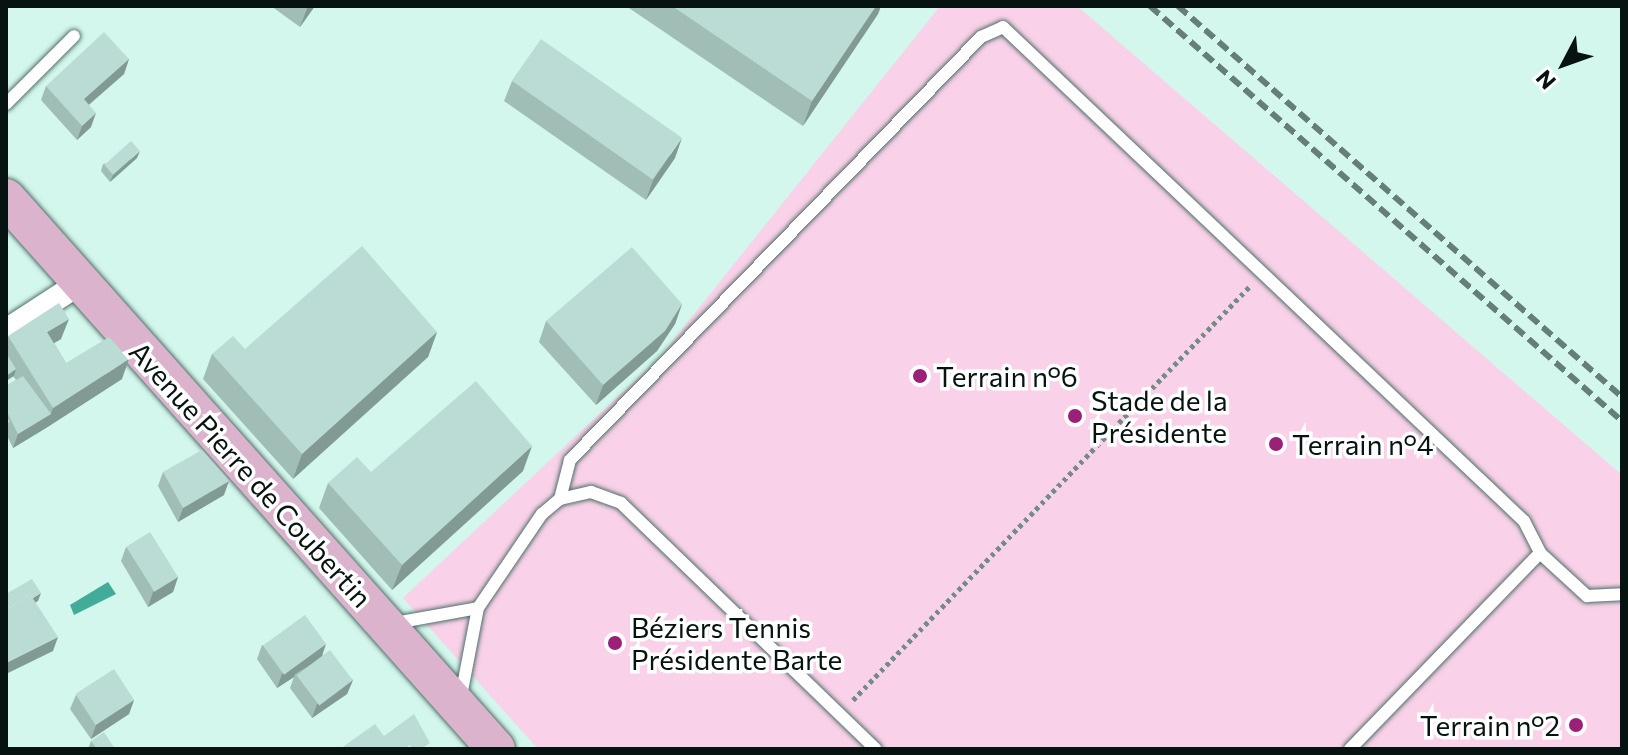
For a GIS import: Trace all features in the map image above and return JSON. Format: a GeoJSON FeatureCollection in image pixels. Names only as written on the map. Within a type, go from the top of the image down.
{"type":"FeatureCollection","features":[{"type":"Feature","properties":{"kind":"main road","name":"Avenue Pierre de Coubertin"},"geometry":{"type":"LineString","coordinates":[[6,198],[496,749]]}},
{"type":"Feature","properties":{"kind":"street"},"geometry":{"type":"LineString","coordinates":[[6,331],[80,283]]}},
{"type":"Feature","properties":{"kind":"lane"},"geometry":{"type":"LineString","coordinates":[[460,708],[478,608],[560,499],[570,460],[981,37],[1003,27],[1524,521],[1540,553],[1587,596],[1622,594]]}},
{"type":"Feature","properties":{"kind":"lane"},"geometry":{"type":"LineString","coordinates":[[6,104],[74,36]]}},
{"type":"Feature","properties":{"kind":"lane"},"geometry":{"type":"LineString","coordinates":[[560,499],[591,492],[621,503],[876,749]]}},
{"type":"Feature","properties":{"kind":"lane"},"geometry":{"type":"LineString","coordinates":[[1350,749],[1540,553]]}},
{"type":"Feature","properties":{"kind":"lane"},"geometry":{"type":"LineString","coordinates":[[386,624],[478,608]]}},
{"type":"Feature","properties":{"kind":"path"},"geometry":{"type":"LineString","coordinates":[[839,714],[1262,273]]}},
{"type":"Feature","properties":{"kind":"shaded area","name":"Stade de la Présidente"},"geometry":{"type":"Polygon","coordinates":[[[940,6],[1077,6],[1622,475],[1622,749],[538,749],[403,598],[659,358],[940,6]]]}},
{"type":"Feature","properties":{"kind":"shaded area"},"geometry":{"type":"Polygon","coordinates":[[[108,582],[116,594],[74,615],[70,605],[108,582]]]}},
{"type":"Feature","properties":{"kind":"building"},"geometry":{"type":"Polygon","coordinates":[[[672,6],[876,6],[812,101],[672,6]]]}},
{"type":"Feature","properties":{"kind":"building"},"geometry":{"type":"Polygon","coordinates":[[[104,32],[129,59],[84,99],[96,113],[82,126],[46,86],[104,32]]]}},
{"type":"Feature","properties":{"kind":"building"},"geometry":{"type":"Polygon","coordinates":[[[541,39],[682,138],[653,179],[512,81],[541,39]]]}},
{"type":"Feature","properties":{"kind":"building"},"geometry":{"type":"Polygon","coordinates":[[[131,141],[140,151],[113,175],[104,165],[131,141]]]}},
{"type":"Feature","properties":{"kind":"building"},"geometry":{"type":"Polygon","coordinates":[[[362,246],[437,332],[302,454],[212,354],[233,336],[245,349],[362,246]]]}},
{"type":"Feature","properties":{"kind":"building"},"geometry":{"type":"Polygon","coordinates":[[[632,247],[682,304],[665,331],[603,385],[546,321],[632,247]]]}},
{"type":"Feature","properties":{"kind":"building"},"geometry":{"type":"Polygon","coordinates":[[[59,303],[69,319],[47,332],[66,363],[109,337],[129,359],[53,408],[8,336],[59,303]]]}},
{"type":"Feature","properties":{"kind":"building"},"geometry":{"type":"Polygon","coordinates":[[[6,353],[16,369],[6,376],[6,353]]]}},
{"type":"Feature","properties":{"kind":"building"},"geometry":{"type":"Polygon","coordinates":[[[23,376],[51,414],[18,434],[6,410],[6,386],[23,376]]]}},
{"type":"Feature","properties":{"kind":"building"},"geometry":{"type":"Polygon","coordinates":[[[476,381],[532,446],[402,565],[328,483],[357,457],[371,472],[476,381]]]}},
{"type":"Feature","properties":{"kind":"building"},"geometry":{"type":"Polygon","coordinates":[[[202,450],[229,481],[183,508],[163,472],[202,450]]]}},
{"type":"Feature","properties":{"kind":"building"},"geometry":{"type":"Polygon","coordinates":[[[150,532],[178,577],[154,592],[126,547],[150,532]]]}},
{"type":"Feature","properties":{"kind":"building"},"geometry":{"type":"Polygon","coordinates":[[[32,579],[41,593],[33,598],[30,594],[6,610],[6,594],[32,579]]]}},
{"type":"Feature","properties":{"kind":"building"},"geometry":{"type":"Polygon","coordinates":[[[30,594],[58,637],[6,663],[6,610],[30,594]]]}},
{"type":"Feature","properties":{"kind":"building"},"geometry":{"type":"Polygon","coordinates":[[[305,615],[326,644],[284,675],[263,646],[305,615]]]}},
{"type":"Feature","properties":{"kind":"building"},"geometry":{"type":"Polygon","coordinates":[[[330,650],[353,680],[319,706],[296,675],[330,650]]]}},
{"type":"Feature","properties":{"kind":"building"},"geometry":{"type":"Polygon","coordinates":[[[114,669],[134,700],[96,725],[75,694],[114,669]]]}},
{"type":"Feature","properties":{"kind":"building"},"geometry":{"type":"Polygon","coordinates":[[[414,714],[430,743],[421,749],[412,749],[410,745],[404,749],[340,749],[375,724],[384,736],[414,714]]]}},
{"type":"Feature","properties":{"kind":"building"},"geometry":{"type":"Polygon","coordinates":[[[104,732],[115,749],[97,749],[91,741],[104,732]]]}},
{"type":"Feature","properties":{"kind":"railway"},"geometry":{"type":"LineString","coordinates":[[1150,6],[1622,421]]}},
{"type":"Feature","properties":{"kind":"railway"},"geometry":{"type":"LineString","coordinates":[[1178,6],[1622,397]]}},
{"type":"Feature","properties":{"kind":"place","name":"Terrain n°6"},"geometry":{"type":"Point","coordinates":[920,376]}},
{"type":"Feature","properties":{"kind":"place","name":"Stade de la Présidente"},"geometry":{"type":"Point","coordinates":[1075,416]}},
{"type":"Feature","properties":{"kind":"place","name":"Terrain n°4"},"geometry":{"type":"Point","coordinates":[1276,444]}},
{"type":"Feature","properties":{"kind":"place","name":"Béziers Tennis Présidente Barte"},"geometry":{"type":"Point","coordinates":[615,643]}},
{"type":"Feature","properties":{"kind":"place","name":"Terrain n°2"},"geometry":{"type":"Point","coordinates":[1576,725]}}]}
